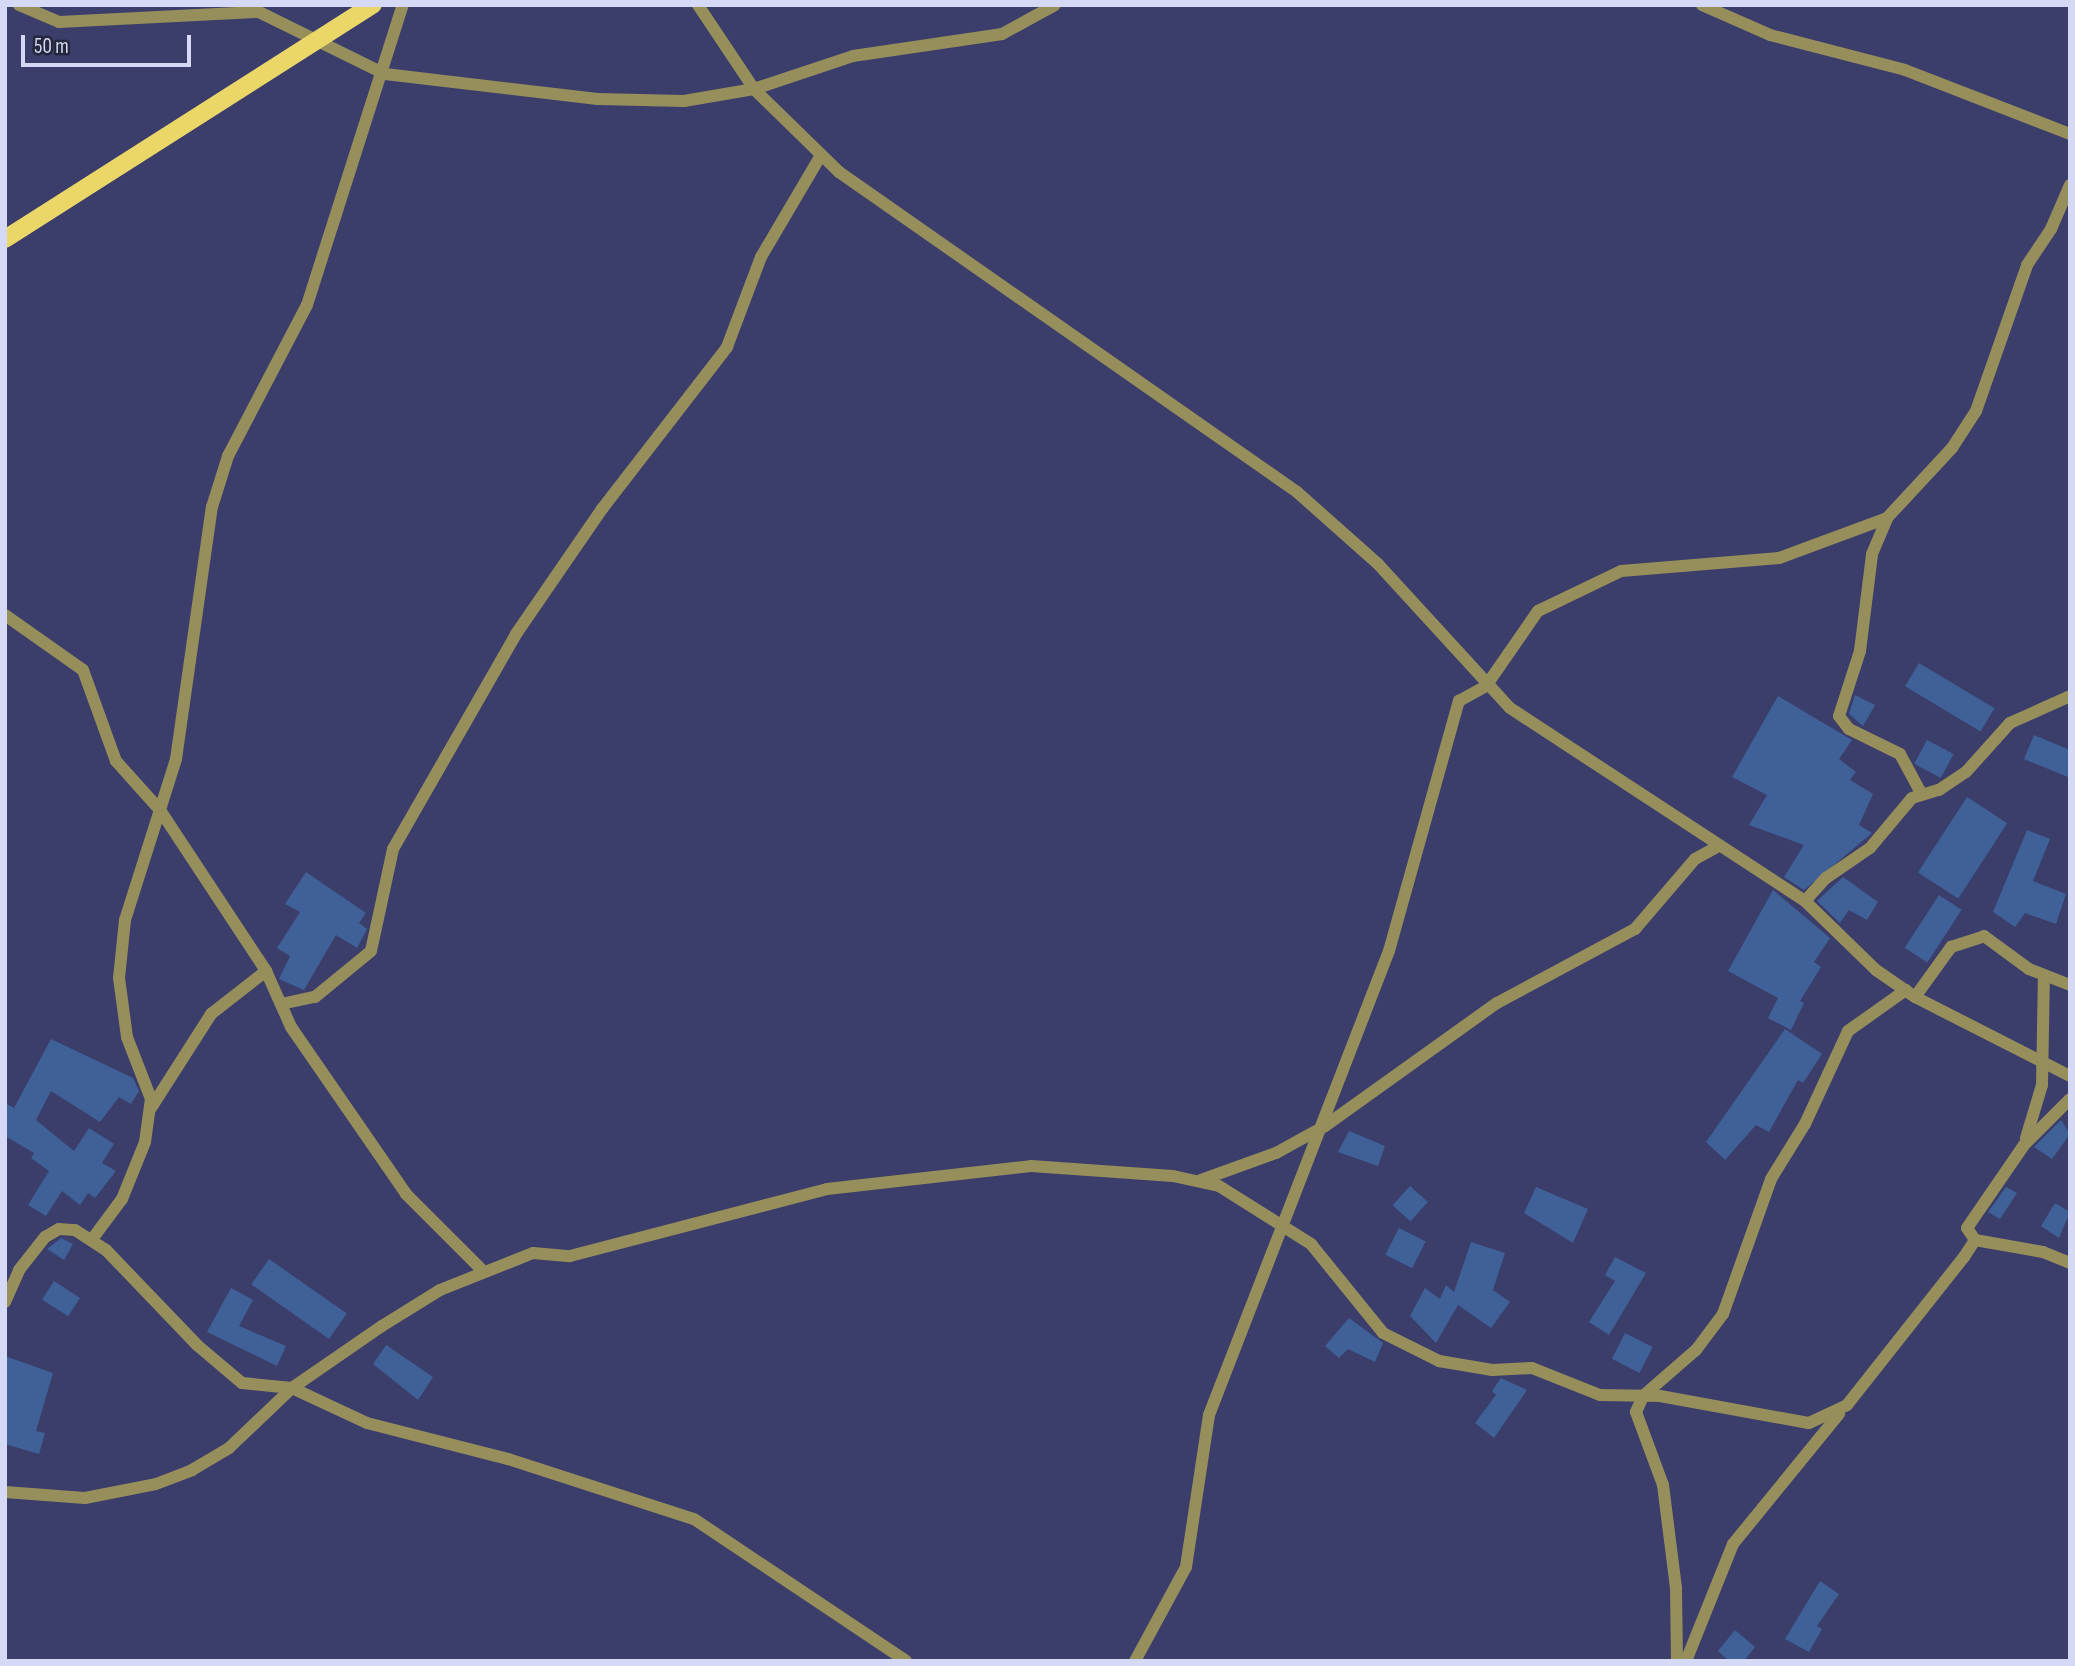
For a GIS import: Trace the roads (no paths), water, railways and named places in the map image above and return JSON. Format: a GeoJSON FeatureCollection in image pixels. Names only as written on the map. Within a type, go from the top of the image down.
{"type":"FeatureCollection","features":[{"type":"Feature","properties":{"kind":"main road"},"geometry":{"type":"LineString","coordinates":[[5,239],[373,5]]}},
{"type":"Feature","properties":{"kind":"street"},"geometry":{"type":"LineString","coordinates":[[19,5],[59,22],[258,12],[314,43],[385,74],[598,99],[684,101],[754,89],[853,56],[1002,34],[1055,5]]}},
{"type":"Feature","properties":{"kind":"street"},"geometry":{"type":"LineString","coordinates":[[93,1238],[135,1175],[149,1111],[147,1078],[127,1037],[119,978],[125,920],[160,810],[192,673],[212,507],[228,456],[307,306],[347,168],[385,74],[403,5]]}},
{"type":"Feature","properties":{"kind":"street"},"geometry":{"type":"LineString","coordinates":[[698,5],[754,89],[821,155],[1319,509],[1378,564],[1486,687],[1533,725],[1805,901],[1876,970],[1910,993],[2070,1076]]}},
{"type":"Feature","properties":{"kind":"street"},"geometry":{"type":"LineString","coordinates":[[1702,5],[1770,35],[1905,70],[2070,134]]}},
{"type":"Feature","properties":{"kind":"street"},"geometry":{"type":"LineString","coordinates":[[281,1004],[315,997],[371,951],[393,849],[516,634],[602,509],[727,347],[761,257],[821,155]]}},
{"type":"Feature","properties":{"kind":"street"},"geometry":{"type":"LineString","coordinates":[[1921,793],[1900,754],[1849,729],[1839,716],[1860,651],[1872,554],[1888,517],[1952,448],[1976,411],[2026,265],[2051,229],[2070,185]]}},
{"type":"Feature","properties":{"kind":"street"},"geometry":{"type":"LineString","coordinates":[[1135,1661],[1186,1567],[1209,1415],[1283,1225],[1325,1126],[1389,951],[1459,701],[1486,687],[1538,611],[1621,571],[1779,558],[1888,517]]}},
{"type":"Feature","properties":{"kind":"street"},"geometry":{"type":"LineString","coordinates":[[5,615],[83,670],[116,761],[160,810],[266,971],[281,1004],[406,1194],[483,1271]]}},
{"type":"Feature","properties":{"kind":"street"},"geometry":{"type":"LineString","coordinates":[[1805,901],[1826,878],[1870,848],[1921,793],[1939,790],[1966,772],[2010,723],[2070,696]]}},
{"type":"Feature","properties":{"kind":"street"},"geometry":{"type":"LineString","coordinates":[[1201,1180],[1276,1153],[1325,1126],[1497,1003],[1635,929],[1695,859],[1718,846]]}},
{"type":"Feature","properties":{"kind":"street"},"geometry":{"type":"LineString","coordinates":[[1677,1661],[1676,1588],[1663,1485],[1656,1456],[1636,1422],[1643,1396],[1696,1350],[1723,1314],[1771,1179],[1805,1124],[1848,1031],[1910,993],[1951,947],[1974,938],[1993,940],[2044,975],[2070,985]]}},
{"type":"Feature","properties":{"kind":"street"},"geometry":{"type":"LineString","coordinates":[[149,1111],[211,1014],[266,971]]}},
{"type":"Feature","properties":{"kind":"street"},"geometry":{"type":"LineString","coordinates":[[2024,1145],[2044,1063],[2044,975]]}},
{"type":"Feature","properties":{"kind":"street"},"geometry":{"type":"LineString","coordinates":[[2070,1099],[2024,1145],[1967,1228],[1975,1240],[2043,1252],[2070,1263]]}},
{"type":"Feature","properties":{"kind":"street"},"geometry":{"type":"LineString","coordinates":[[5,1492],[85,1498],[156,1484],[229,1448],[292,1388],[416,1304],[483,1271],[533,1254],[570,1256],[827,1189],[972,1170],[1046,1166],[1201,1180],[1283,1225],[1339,1273],[1374,1325],[1439,1361],[1492,1370],[1532,1368],[1583,1391],[1643,1396],[1809,1423],[1847,1405]]}},
{"type":"Feature","properties":{"kind":"street"},"geometry":{"type":"LineString","coordinates":[[5,1302],[19,1270],[59,1229],[93,1238],[229,1374],[242,1383],[292,1388],[367,1423],[508,1459],[694,1519],[906,1661]]}},
{"type":"Feature","properties":{"kind":"street"},"geometry":{"type":"LineString","coordinates":[[1686,1661],[1733,1544],[1847,1405],[1975,1240]]}},
{"type":"Feature","properties":{"kind":"street"},"geometry":{"type":"LineString","coordinates":[[5,1273],[19,1270]]}}]}
